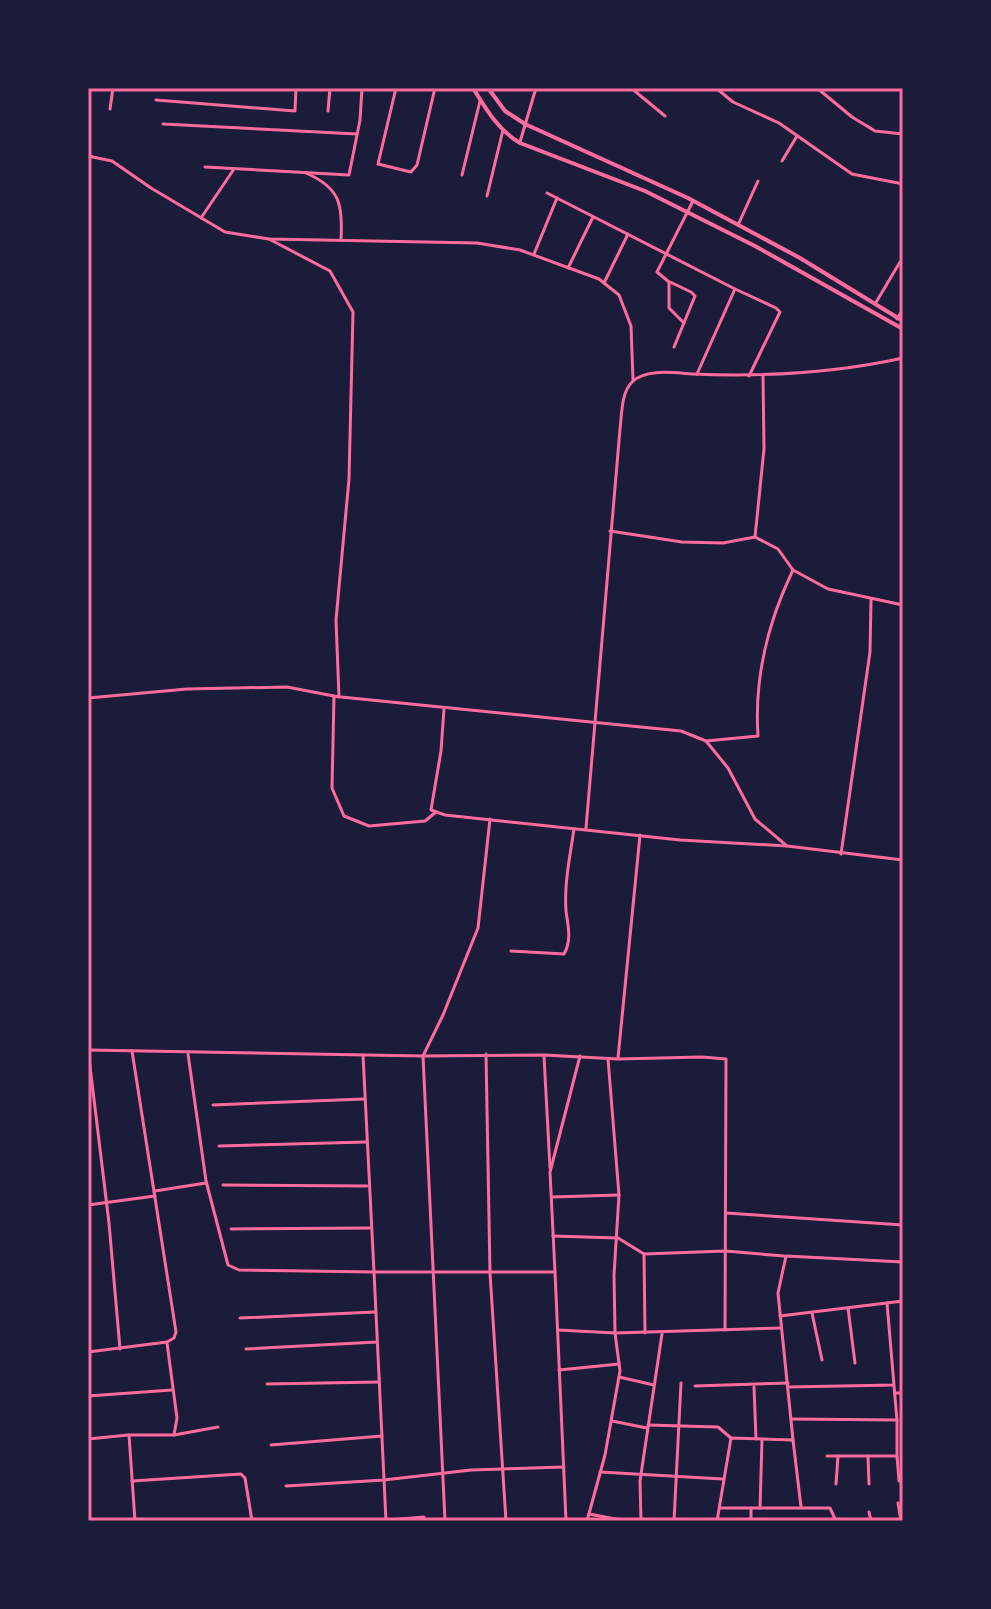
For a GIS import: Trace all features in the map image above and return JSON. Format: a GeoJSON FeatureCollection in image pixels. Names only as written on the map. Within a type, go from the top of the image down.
{"type":"FeatureCollection","features":[{"type":"Feature","properties":{"kind":"street"},"geometry":{"type":"LineString","coordinates":[[110,109],[113,88]]}},
{"type":"Feature","properties":{"kind":"street"},"geometry":{"type":"LineString","coordinates":[[156,100],[295,111],[296,88]]}},
{"type":"Feature","properties":{"kind":"street"},"geometry":{"type":"LineString","coordinates":[[328,111],[330,88]]}},
{"type":"Feature","properties":{"kind":"street"},"geometry":{"type":"LineString","coordinates":[[205,167],[349,175],[362,88]]}},
{"type":"Feature","properties":{"kind":"street"},"geometry":{"type":"LineString","coordinates":[[396,88],[378,164],[411,172],[417,165],[435,88]]}},
{"type":"Feature","properties":{"kind":"street"},"geometry":{"type":"LineString","coordinates":[[473,88],[503,130],[520,143],[645,191],[813,278],[903,329]]}},
{"type":"Feature","properties":{"kind":"street"},"geometry":{"type":"LineString","coordinates":[[488,88],[505,111],[525,124],[693,201],[818,269],[900,320]]}},
{"type":"Feature","properties":{"kind":"street"},"geometry":{"type":"LineString","coordinates":[[520,143],[536,88]]}},
{"type":"Feature","properties":{"kind":"street"},"geometry":{"type":"LineString","coordinates":[[631,88],[665,116]]}},
{"type":"Feature","properties":{"kind":"street"},"geometry":{"type":"LineString","coordinates":[[716,88],[733,102],[779,123],[852,174],[903,184]]}},
{"type":"Feature","properties":{"kind":"street"},"geometry":{"type":"LineString","coordinates":[[817,88],[852,117],[875,131],[903,134]]}},
{"type":"Feature","properties":{"kind":"street"},"geometry":{"type":"LineString","coordinates":[[462,175],[481,100]]}},
{"type":"Feature","properties":{"kind":"street"},"geometry":{"type":"LineString","coordinates":[[163,124],[357,134]]}},
{"type":"Feature","properties":{"kind":"street"},"geometry":{"type":"LineString","coordinates":[[487,196],[503,130]]}},
{"type":"Feature","properties":{"kind":"street"},"geometry":{"type":"LineString","coordinates":[[782,161],[797,136]]}},
{"type":"Feature","properties":{"kind":"street"},"geometry":{"type":"LineString","coordinates":[[88,156],[112,161],[225,232],[269,239],[477,243],[533,255],[604,283],[619,295],[631,326],[633,380],[624,396],[586,828]]}},
{"type":"Feature","properties":{"kind":"street"},"geometry":{"type":"LineString","coordinates":[[201,218],[234,169]]}},
{"type":"Feature","properties":{"kind":"street"},"geometry":{"type":"LineString","coordinates":[[303,172],[322,180],[337,195],[342,214],[341,240]]}},
{"type":"Feature","properties":{"kind":"street"},"geometry":{"type":"LineString","coordinates":[[738,225],[758,181]]}},
{"type":"Feature","properties":{"kind":"street"},"geometry":{"type":"LineString","coordinates":[[547,193],[776,308],[780,312],[749,376]]}},
{"type":"Feature","properties":{"kind":"street"},"geometry":{"type":"LineString","coordinates":[[533,255],[557,198]]}},
{"type":"Feature","properties":{"kind":"street"},"geometry":{"type":"LineString","coordinates":[[674,347],[694,294],[669,282],[657,272],[693,201]]}},
{"type":"Feature","properties":{"kind":"street"},"geometry":{"type":"LineString","coordinates":[[568,268],[594,216]]}},
{"type":"Feature","properties":{"kind":"street"},"geometry":{"type":"LineString","coordinates":[[604,283],[628,234]]}},
{"type":"Feature","properties":{"kind":"street"},"geometry":{"type":"LineString","coordinates":[[269,239],[330,271],[353,312],[349,479],[336,620],[337,697],[332,788],[344,816],[369,826],[425,821],[437,812]]}},
{"type":"Feature","properties":{"kind":"street"},"geometry":{"type":"LineString","coordinates":[[875,304],[900,262],[903,264]]}},
{"type":"Feature","properties":{"kind":"street"},"geometry":{"type":"LineString","coordinates":[[813,278],[818,269]]}},
{"type":"Feature","properties":{"kind":"street"},"geometry":{"type":"LineString","coordinates":[[669,282],[669,308],[684,323]]}},
{"type":"Feature","properties":{"kind":"street"},"geometry":{"type":"LineString","coordinates":[[697,374],[735,289]]}},
{"type":"Feature","properties":{"kind":"street"},"geometry":{"type":"LineString","coordinates":[[894,324],[900,320],[903,309]]}},
{"type":"Feature","properties":{"kind":"street"},"geometry":{"type":"LineString","coordinates":[[633,380],[649,374],[763,375],[903,358]]}},
{"type":"Feature","properties":{"kind":"street"},"geometry":{"type":"LineString","coordinates":[[755,537],[764,449],[763,375]]}},
{"type":"Feature","properties":{"kind":"street"},"geometry":{"type":"LineString","coordinates":[[610,531],[695,542],[723,543],[755,537],[778,549],[793,570],[828,589],[903,605]]}},
{"type":"Feature","properties":{"kind":"street"},"geometry":{"type":"LineString","coordinates":[[88,698],[187,689],[287,687],[337,697],[444,709],[681,731],[706,741],[758,736],[758,689],[764,648],[777,603],[793,570]]}},
{"type":"Feature","properties":{"kind":"street"},"geometry":{"type":"LineString","coordinates":[[841,854],[870,652],[871,598]]}},
{"type":"Feature","properties":{"kind":"street"},"geometry":{"type":"LineString","coordinates":[[444,709],[431,810],[437,812],[903,860]]}},
{"type":"Feature","properties":{"kind":"street"},"geometry":{"type":"LineString","coordinates":[[706,741],[728,768],[755,819],[787,846]]}},
{"type":"Feature","properties":{"kind":"street"},"geometry":{"type":"LineString","coordinates":[[445,1521],[423,1056],[478,928],[490,819]]}},
{"type":"Feature","properties":{"kind":"street"},"geometry":{"type":"LineString","coordinates":[[511,951],[564,954],[567,950],[570,941],[566,885],[574,827]]}},
{"type":"Feature","properties":{"kind":"street"},"geometry":{"type":"LineString","coordinates":[[618,1059],[640,835]]}},
{"type":"Feature","properties":{"kind":"street"},"geometry":{"type":"LineString","coordinates":[[120,1349],[88,1050],[726,1059],[725,1330]]}},
{"type":"Feature","properties":{"kind":"street"},"geometry":{"type":"LineString","coordinates":[[88,1352],[167,1342],[174,1338],[176,1332],[132,1051]]}},
{"type":"Feature","properties":{"kind":"street"},"geometry":{"type":"LineString","coordinates":[[188,1052],[206,1183],[225,1260],[233,1268],[432,1273],[555,1272]]}},
{"type":"Feature","properties":{"kind":"street"},"geometry":{"type":"LineString","coordinates":[[486,1054],[490,1273],[506,1521]]}},
{"type":"Feature","properties":{"kind":"street"},"geometry":{"type":"LineString","coordinates":[[363,1055],[386,1520],[424,1517]]}},
{"type":"Feature","properties":{"kind":"street"},"geometry":{"type":"LineString","coordinates":[[544,1055],[566,1521]]}},
{"type":"Feature","properties":{"kind":"street"},"geometry":{"type":"LineString","coordinates":[[550,1172],[580,1056]]}},
{"type":"Feature","properties":{"kind":"street"},"geometry":{"type":"LineString","coordinates":[[587,1521],[612,1421],[619,1377],[614,1275],[619,1195],[608,1059]]}},
{"type":"Feature","properties":{"kind":"street"},"geometry":{"type":"LineString","coordinates":[[213,1105],[364,1099]]}},
{"type":"Feature","properties":{"kind":"street"},"geometry":{"type":"LineString","coordinates":[[219,1146],[366,1142]]}},
{"type":"Feature","properties":{"kind":"street"},"geometry":{"type":"LineString","coordinates":[[88,1205],[206,1183]]}},
{"type":"Feature","properties":{"kind":"street"},"geometry":{"type":"LineString","coordinates":[[223,1185],[368,1186]]}},
{"type":"Feature","properties":{"kind":"street"},"geometry":{"type":"LineString","coordinates":[[552,1197],[619,1195]]}},
{"type":"Feature","properties":{"kind":"street"},"geometry":{"type":"LineString","coordinates":[[726,1213],[903,1225]]}},
{"type":"Feature","properties":{"kind":"street"},"geometry":{"type":"LineString","coordinates":[[231,1229],[370,1228]]}},
{"type":"Feature","properties":{"kind":"street"},"geometry":{"type":"LineString","coordinates":[[553,1236],[618,1238],[644,1254],[725,1251],[903,1262]]}},
{"type":"Feature","properties":{"kind":"street"},"geometry":{"type":"LineString","coordinates":[[644,1254],[645,1333]]}},
{"type":"Feature","properties":{"kind":"street"},"geometry":{"type":"LineString","coordinates":[[786,1256],[778,1293],[802,1508]]}},
{"type":"Feature","properties":{"kind":"street"},"geometry":{"type":"LineString","coordinates":[[780,1316],[903,1301]]}},
{"type":"Feature","properties":{"kind":"street"},"geometry":{"type":"LineString","coordinates":[[887,1303],[899,1481]]}},
{"type":"Feature","properties":{"kind":"street"},"geometry":{"type":"LineString","coordinates":[[848,1308],[855,1363]]}},
{"type":"Feature","properties":{"kind":"street"},"geometry":{"type":"LineString","coordinates":[[240,1318],[375,1312]]}},
{"type":"Feature","properties":{"kind":"street"},"geometry":{"type":"LineString","coordinates":[[812,1312],[822,1360]]}},
{"type":"Feature","properties":{"kind":"street"},"geometry":{"type":"LineString","coordinates":[[557,1330],[662,1333],[781,1328]]}},
{"type":"Feature","properties":{"kind":"street"},"geometry":{"type":"LineString","coordinates":[[641,1521],[642,1474],[662,1333]]}},
{"type":"Feature","properties":{"kind":"street"},"geometry":{"type":"LineString","coordinates":[[167,1342],[177,1418],[174,1435]]}},
{"type":"Feature","properties":{"kind":"street"},"geometry":{"type":"LineString","coordinates":[[246,1349],[377,1342]]}},
{"type":"Feature","properties":{"kind":"street"},"geometry":{"type":"LineString","coordinates":[[559,1370],[619,1364]]}},
{"type":"Feature","properties":{"kind":"street"},"geometry":{"type":"LineString","coordinates":[[619,1377],[654,1385]]}},
{"type":"Feature","properties":{"kind":"street"},"geometry":{"type":"LineString","coordinates":[[267,1384],[379,1382]]}},
{"type":"Feature","properties":{"kind":"street"},"geometry":{"type":"LineString","coordinates":[[674,1521],[681,1383]]}},
{"type":"Feature","properties":{"kind":"street"},"geometry":{"type":"LineString","coordinates":[[695,1386],[894,1385]]}},
{"type":"Feature","properties":{"kind":"street"},"geometry":{"type":"LineString","coordinates":[[754,1386],[756,1439]]}},
{"type":"Feature","properties":{"kind":"street"},"geometry":{"type":"LineString","coordinates":[[88,1396],[173,1390]]}},
{"type":"Feature","properties":{"kind":"street"},"geometry":{"type":"LineString","coordinates":[[895,1393],[903,1393]]}},
{"type":"Feature","properties":{"kind":"street"},"geometry":{"type":"LineString","coordinates":[[791,1419],[897,1420]]}},
{"type":"Feature","properties":{"kind":"street"},"geometry":{"type":"LineString","coordinates":[[612,1421],[648,1426],[679,1424],[718,1427],[731,1438],[793,1440]]}},
{"type":"Feature","properties":{"kind":"street"},"geometry":{"type":"LineString","coordinates":[[88,1439],[174,1435],[218,1427]]}},
{"type":"Feature","properties":{"kind":"street"},"geometry":{"type":"LineString","coordinates":[[129,1435],[135,1521]]}},
{"type":"Feature","properties":{"kind":"street"},"geometry":{"type":"LineString","coordinates":[[271,1445],[382,1436]]}},
{"type":"Feature","properties":{"kind":"street"},"geometry":{"type":"LineString","coordinates":[[717,1521],[731,1438]]}},
{"type":"Feature","properties":{"kind":"street"},"geometry":{"type":"LineString","coordinates":[[760,1508],[762,1440]]}},
{"type":"Feature","properties":{"kind":"street"},"geometry":{"type":"LineString","coordinates":[[827,1456],[897,1456]]}},
{"type":"Feature","properties":{"kind":"street"},"geometry":{"type":"LineString","coordinates":[[836,1484],[838,1456]]}},
{"type":"Feature","properties":{"kind":"street"},"geometry":{"type":"LineString","coordinates":[[868,1456],[869,1484]]}},
{"type":"Feature","properties":{"kind":"street"},"geometry":{"type":"LineString","coordinates":[[286,1486],[504,1468],[564,1467]]}},
{"type":"Feature","properties":{"kind":"street"},"geometry":{"type":"LineString","coordinates":[[600,1472],[723,1479]]}},
{"type":"Feature","properties":{"kind":"street"},"geometry":{"type":"LineString","coordinates":[[132,1481],[241,1474],[245,1478],[252,1521]]}},
{"type":"Feature","properties":{"kind":"street"},"geometry":{"type":"LineString","coordinates":[[898,1503],[901,1521]]}},
{"type":"Feature","properties":{"kind":"street"},"geometry":{"type":"LineString","coordinates":[[719,1508],[830,1508],[836,1521]]}},
{"type":"Feature","properties":{"kind":"street"},"geometry":{"type":"LineString","coordinates":[[751,1508],[751,1521]]}},
{"type":"Feature","properties":{"kind":"street"},"geometry":{"type":"LineString","coordinates":[[869,1512],[871,1521]]}},
{"type":"Feature","properties":{"kind":"street"},"geometry":{"type":"LineString","coordinates":[[589,1514],[626,1521]]}}]}
